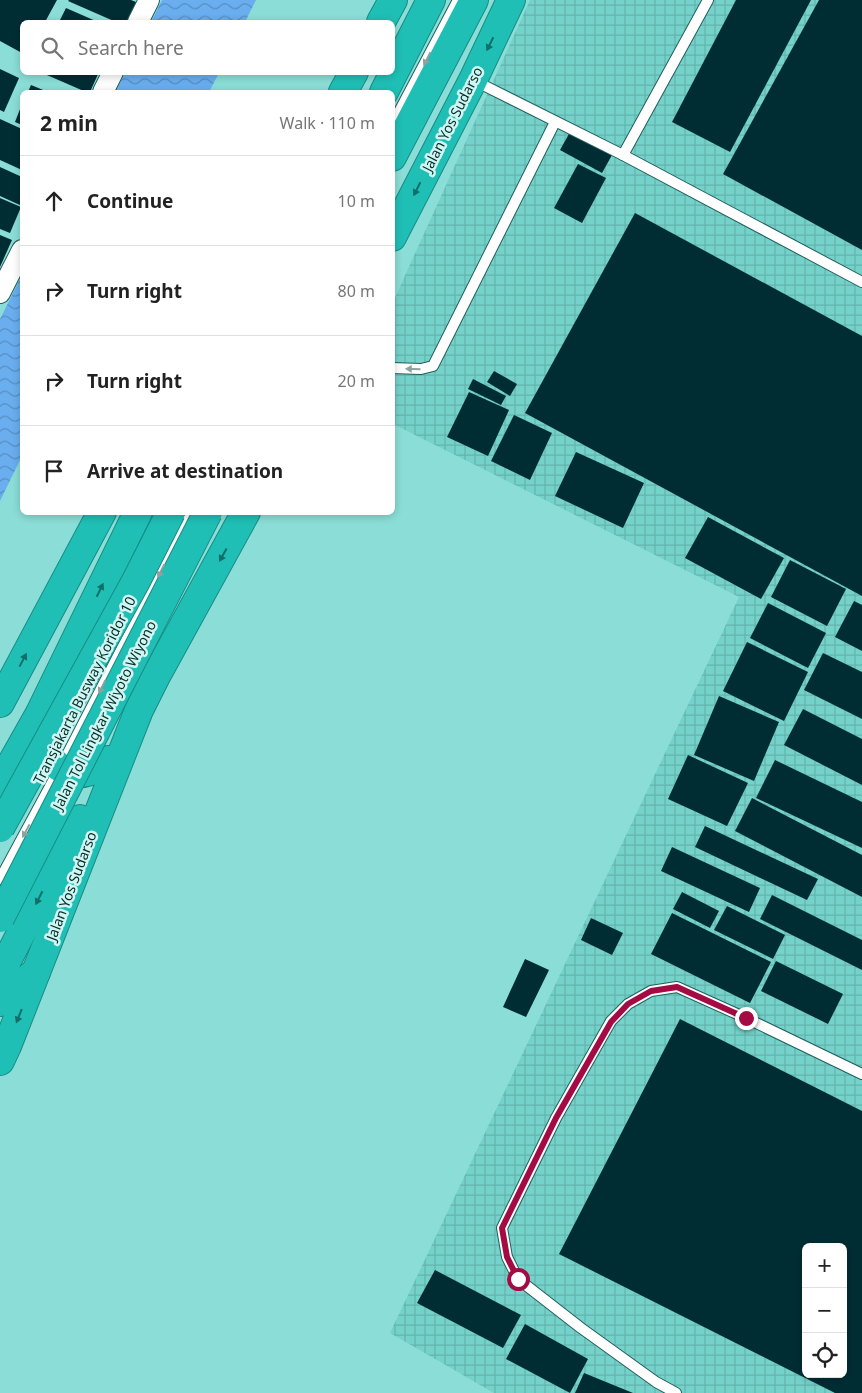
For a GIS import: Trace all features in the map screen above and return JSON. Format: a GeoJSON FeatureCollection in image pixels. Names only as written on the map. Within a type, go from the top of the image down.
{"type":"FeatureCollection","features":[{"type":"Feature","properties":{"kind":"highway"},"geometry":{"type":"LineString","coordinates":[[381,20],[393,0]]}},
{"type":"Feature","properties":{"kind":"highway"},"geometry":{"type":"LineString","coordinates":[[395,70],[431,0]]}},
{"type":"Feature","properties":{"kind":"highway"},"geometry":{"type":"LineString","coordinates":[[395,152],[474,0]]}},
{"type":"Feature","properties":{"kind":"highway","name":"Jalan Yos Sudarso"},"geometry":{"type":"LineString","coordinates":[[395,231],[473,80],[511,0]]}},
{"type":"Feature","properties":{"kind":"highway"},"geometry":{"type":"LineString","coordinates":[[385,90],[393,75]]}},
{"type":"Feature","properties":{"kind":"highway"},"geometry":{"type":"LineString","coordinates":[[0,703],[100,515]]}},
{"type":"Feature","properties":{"kind":"highway"},"geometry":{"type":"LineString","coordinates":[[0,784],[40,713],[137,515]]}},
{"type":"Feature","properties":{"kind":"highway"},"geometry":{"type":"LineString","coordinates":[[0,828],[136,581],[169,515]]}},
{"type":"Feature","properties":{"kind":"highway","name":"Jalan Tol Lingkar Wiyoto Wiyono"},"geometry":{"type":"LineString","coordinates":[[0,918],[206,515]]}},
{"type":"Feature","properties":{"kind":"highway","name":"Jalan Yos Sudarso"},"geometry":{"type":"LineString","coordinates":[[0,1061],[139,710],[244,515]]}},
{"type":"Feature","properties":{"kind":"highway","name":"Jalan Yos Sudarso"},"geometry":{"type":"LineString","coordinates":[[0,974],[80,819],[108,760],[139,710]]}},
{"type":"Feature","properties":{"kind":"highway"},"geometry":{"type":"LineString","coordinates":[[48,718],[42,736],[43,745],[47,754],[60,768],[80,773],[90,771],[108,760]]}},
{"type":"Feature","properties":{"kind":"highway"},"geometry":{"type":"LineString","coordinates":[[0,1002],[37,971]]}},
{"type":"Feature","properties":{"kind":"street"},"geometry":{"type":"LineString","coordinates":[[139,20],[149,0]]}},
{"type":"Feature","properties":{"kind":"street"},"geometry":{"type":"LineString","coordinates":[[103,90],[111,75]]}},
{"type":"Feature","properties":{"kind":"street"},"geometry":{"type":"LineString","coordinates":[[0,293],[20,254]]}},
{"type":"Feature","properties":{"kind":"lane"},"geometry":{"type":"LineString","coordinates":[[395,48],[420,0]]}},
{"type":"Feature","properties":{"kind":"lane"},"geometry":{"type":"LineString","coordinates":[[395,119],[458,0]]}},
{"type":"Feature","properties":{"kind":"lane"},"geometry":{"type":"LineString","coordinates":[[624,154],[708,0]]}},
{"type":"Feature","properties":{"kind":"lane"},"geometry":{"type":"LineString","coordinates":[[374,90],[382,75]]}},
{"type":"Feature","properties":{"kind":"lane"},"geometry":{"type":"LineString","coordinates":[[473,80],[555,122],[624,154],[862,282]]}},
{"type":"Feature","properties":{"kind":"lane"},"geometry":{"type":"LineString","coordinates":[[395,368],[421,369],[433,366],[555,122]]}},
{"type":"Feature","properties":{"kind":"lane","name":"Transjakarta Busway Koridor 10"},"geometry":{"type":"LineString","coordinates":[[67,685],[115,602],[158,515]]}},
{"type":"Feature","properties":{"kind":"lane","name":"Transjakarta Busway Koridor 10"},"geometry":{"type":"LineString","coordinates":[[0,880],[190,515]]}},
{"type":"Feature","properties":{"kind":"lane","name":"Transjakarta Busway Koridor 10"},"geometry":{"type":"LineString","coordinates":[[0,810],[48,718]]}},
{"type":"Feature","properties":{"kind":"lane"},"geometry":{"type":"LineString","coordinates":[[676,1393],[656,1382],[581,1328],[518,1279],[507,1257],[502,1228],[556,1118],[611,1022],[628,1004],[651,991],[677,987],[862,1074]]}},
{"type":"Feature","properties":{"kind":"shaded area"},"geometry":{"type":"Polygon","coordinates":[[[530,0],[862,0],[862,1393],[494,1393],[390,1333],[739,597],[395,425],[395,298],[530,0]]]}},
{"type":"Feature","properties":{"kind":"water"},"geometry":{"type":"Polygon","coordinates":[[[162,0],[256,0],[246,20],[152,20],[162,0]]]}},
{"type":"Feature","properties":{"kind":"water"},"geometry":{"type":"Polygon","coordinates":[[[124,75],[218,75],[210,90],[116,90],[124,75]]]}},
{"type":"Feature","properties":{"kind":"water"},"geometry":{"type":"Polygon","coordinates":[[[20,279],[20,460],[0,501],[0,319],[20,279]]]}},
{"type":"Feature","properties":{"kind":"building"},"geometry":{"type":"Polygon","coordinates":[[[0,0],[57,0],[46,20],[20,20],[20,52],[0,41],[0,0]]]}},
{"type":"Feature","properties":{"kind":"building"},"geometry":{"type":"Polygon","coordinates":[[[131,0],[136,2],[128,20],[111,20],[68,1],[131,0]]]}},
{"type":"Feature","properties":{"kind":"building"},"geometry":{"type":"Polygon","coordinates":[[[736,0],[811,0],[730,152],[672,122],[736,0]]]}},
{"type":"Feature","properties":{"kind":"building"},"geometry":{"type":"Polygon","coordinates":[[[819,0],[862,0],[862,250],[723,174],[819,0]]]}},
{"type":"Feature","properties":{"kind":"building"},"geometry":{"type":"Polygon","coordinates":[[[66,8],[93,20],[60,20],[66,8]]]}},
{"type":"Feature","properties":{"kind":"building"},"geometry":{"type":"Polygon","coordinates":[[[0,69],[19,78],[4,112],[0,110],[0,69]]]}},
{"type":"Feature","properties":{"kind":"building"},"geometry":{"type":"Polygon","coordinates":[[[47,75],[98,75],[91,90],[81,90],[47,75]]]}},
{"type":"Feature","properties":{"kind":"building"},"geometry":{"type":"Polygon","coordinates":[[[31,85],[43,90],[29,90],[31,85]]]}},
{"type":"Feature","properties":{"kind":"building"},"geometry":{"type":"Polygon","coordinates":[[[20,109],[20,124],[15,122],[20,109]]]}},
{"type":"Feature","properties":{"kind":"building"},"geometry":{"type":"Polygon","coordinates":[[[0,119],[20,128],[20,169],[0,160],[0,119]]]}},
{"type":"Feature","properties":{"kind":"building"},"geometry":{"type":"Polygon","coordinates":[[[570,132],[612,155],[602,173],[560,150],[570,132]]]}},
{"type":"Feature","properties":{"kind":"building"},"geometry":{"type":"Polygon","coordinates":[[[578,164],[606,178],[582,223],[554,208],[578,164]]]}},
{"type":"Feature","properties":{"kind":"building"},"geometry":{"type":"Polygon","coordinates":[[[0,167],[20,176],[20,205],[0,196],[0,167]]]}},
{"type":"Feature","properties":{"kind":"building"},"geometry":{"type":"Polygon","coordinates":[[[0,198],[20,207],[20,209],[10,233],[0,229],[0,198]]]}},
{"type":"Feature","properties":{"kind":"building"},"geometry":{"type":"Polygon","coordinates":[[[635,213],[862,336],[862,596],[525,413],[635,213]]]}},
{"type":"Feature","properties":{"kind":"building"},"geometry":{"type":"Polygon","coordinates":[[[0,235],[12,240],[0,267],[0,235]]]}},
{"type":"Feature","properties":{"kind":"building"},"geometry":{"type":"Polygon","coordinates":[[[494,371],[517,384],[510,396],[487,382],[494,371]]]}},
{"type":"Feature","properties":{"kind":"building"},"geometry":{"type":"Polygon","coordinates":[[[473,379],[506,396],[501,405],[468,389],[473,379]]]}},
{"type":"Feature","properties":{"kind":"building"},"geometry":{"type":"Polygon","coordinates":[[[469,392],[509,410],[488,456],[447,437],[469,392]]]}},
{"type":"Feature","properties":{"kind":"building"},"geometry":{"type":"Polygon","coordinates":[[[514,415],[552,433],[530,480],[491,461],[514,415]]]}},
{"type":"Feature","properties":{"kind":"building"},"geometry":{"type":"Polygon","coordinates":[[[576,452],[644,483],[623,528],[555,496],[576,452]]]}},
{"type":"Feature","properties":{"kind":"building"},"geometry":{"type":"Polygon","coordinates":[[[708,517],[784,558],[761,599],[685,558],[708,517]]]}},
{"type":"Feature","properties":{"kind":"building"},"geometry":{"type":"Polygon","coordinates":[[[790,560],[846,589],[827,626],[771,597],[790,560]]]}},
{"type":"Feature","properties":{"kind":"building"},"geometry":{"type":"Polygon","coordinates":[[[854,601],[862,605],[862,651],[835,637],[854,601]]]}},
{"type":"Feature","properties":{"kind":"building"},"geometry":{"type":"Polygon","coordinates":[[[768,603],[826,633],[808,668],[750,638],[768,603]]]}},
{"type":"Feature","properties":{"kind":"building"},"geometry":{"type":"Polygon","coordinates":[[[747,642],[808,672],[784,721],[723,691],[747,642]]]}},
{"type":"Feature","properties":{"kind":"building"},"geometry":{"type":"Polygon","coordinates":[[[823,653],[862,672],[862,719],[804,690],[823,653]]]}},
{"type":"Feature","properties":{"kind":"building"},"geometry":{"type":"Polygon","coordinates":[[[719,696],[779,722],[754,781],[694,755],[719,696]]]}},
{"type":"Feature","properties":{"kind":"building"},"geometry":{"type":"Polygon","coordinates":[[[803,709],[862,739],[862,785],[784,745],[803,709]]]}},
{"type":"Feature","properties":{"kind":"building"},"geometry":{"type":"Polygon","coordinates":[[[688,755],[748,783],[727,826],[668,799],[688,755]]]}},
{"type":"Feature","properties":{"kind":"building"},"geometry":{"type":"Polygon","coordinates":[[[775,760],[862,802],[862,848],[756,798],[775,760]]]}},
{"type":"Feature","properties":{"kind":"building"},"geometry":{"type":"Polygon","coordinates":[[[752,798],[862,855],[862,897],[735,831],[752,798]]]}},
{"type":"Feature","properties":{"kind":"building"},"geometry":{"type":"Polygon","coordinates":[[[705,826],[818,879],[807,900],[695,847],[705,826]]]}},
{"type":"Feature","properties":{"kind":"building"},"geometry":{"type":"Polygon","coordinates":[[[672,847],[760,888],[749,912],[661,871],[672,847]]]}},
{"type":"Feature","properties":{"kind":"building"},"geometry":{"type":"Polygon","coordinates":[[[682,892],[719,911],[710,928],[673,909],[682,892]]]}},
{"type":"Feature","properties":{"kind":"building"},"geometry":{"type":"Polygon","coordinates":[[[772,895],[862,940],[862,970],[760,919],[772,895]]]}},
{"type":"Feature","properties":{"kind":"building"},"geometry":{"type":"Polygon","coordinates":[[[727,906],[785,935],[773,959],[714,930],[727,906]]]}},
{"type":"Feature","properties":{"kind":"building"},"geometry":{"type":"Polygon","coordinates":[[[672,913],[771,962],[750,1003],[651,954],[672,913]]]}},
{"type":"Feature","properties":{"kind":"building"},"geometry":{"type":"Polygon","coordinates":[[[591,918],[623,933],[612,955],[581,940],[591,918]]]}},
{"type":"Feature","properties":{"kind":"building"},"geometry":{"type":"Polygon","coordinates":[[[525,959],[549,970],[526,1017],[503,1007],[525,959]]]}},
{"type":"Feature","properties":{"kind":"building"},"geometry":{"type":"Polygon","coordinates":[[[776,961],[843,994],[828,1024],[761,991],[776,961]]]}},
{"type":"Feature","properties":{"kind":"building"},"geometry":{"type":"Polygon","coordinates":[[[680,1019],[862,1111],[862,1393],[835,1393],[805,1378],[847,1378],[847,1243],[802,1243],[802,1376],[559,1254],[680,1019]]]}},
{"type":"Feature","properties":{"kind":"building"},"geometry":{"type":"Polygon","coordinates":[[[435,1270],[521,1315],[503,1348],[417,1303],[435,1270]]]}},
{"type":"Feature","properties":{"kind":"building"},"geometry":{"type":"Polygon","coordinates":[[[525,1324],[588,1359],[570,1393],[506,1359],[525,1324]]]}},
{"type":"Feature","properties":{"kind":"building"},"geometry":{"type":"Polygon","coordinates":[[[584,1373],[633,1393],[575,1393],[584,1373]]]}},
{"type":"Feature","properties":{"kind":"route"},"geometry":{"type":"LineString","coordinates":[[518,1279],[507,1257],[502,1228],[556,1118],[611,1022],[628,1004],[651,991],[677,987],[746,1018]]}}]}
